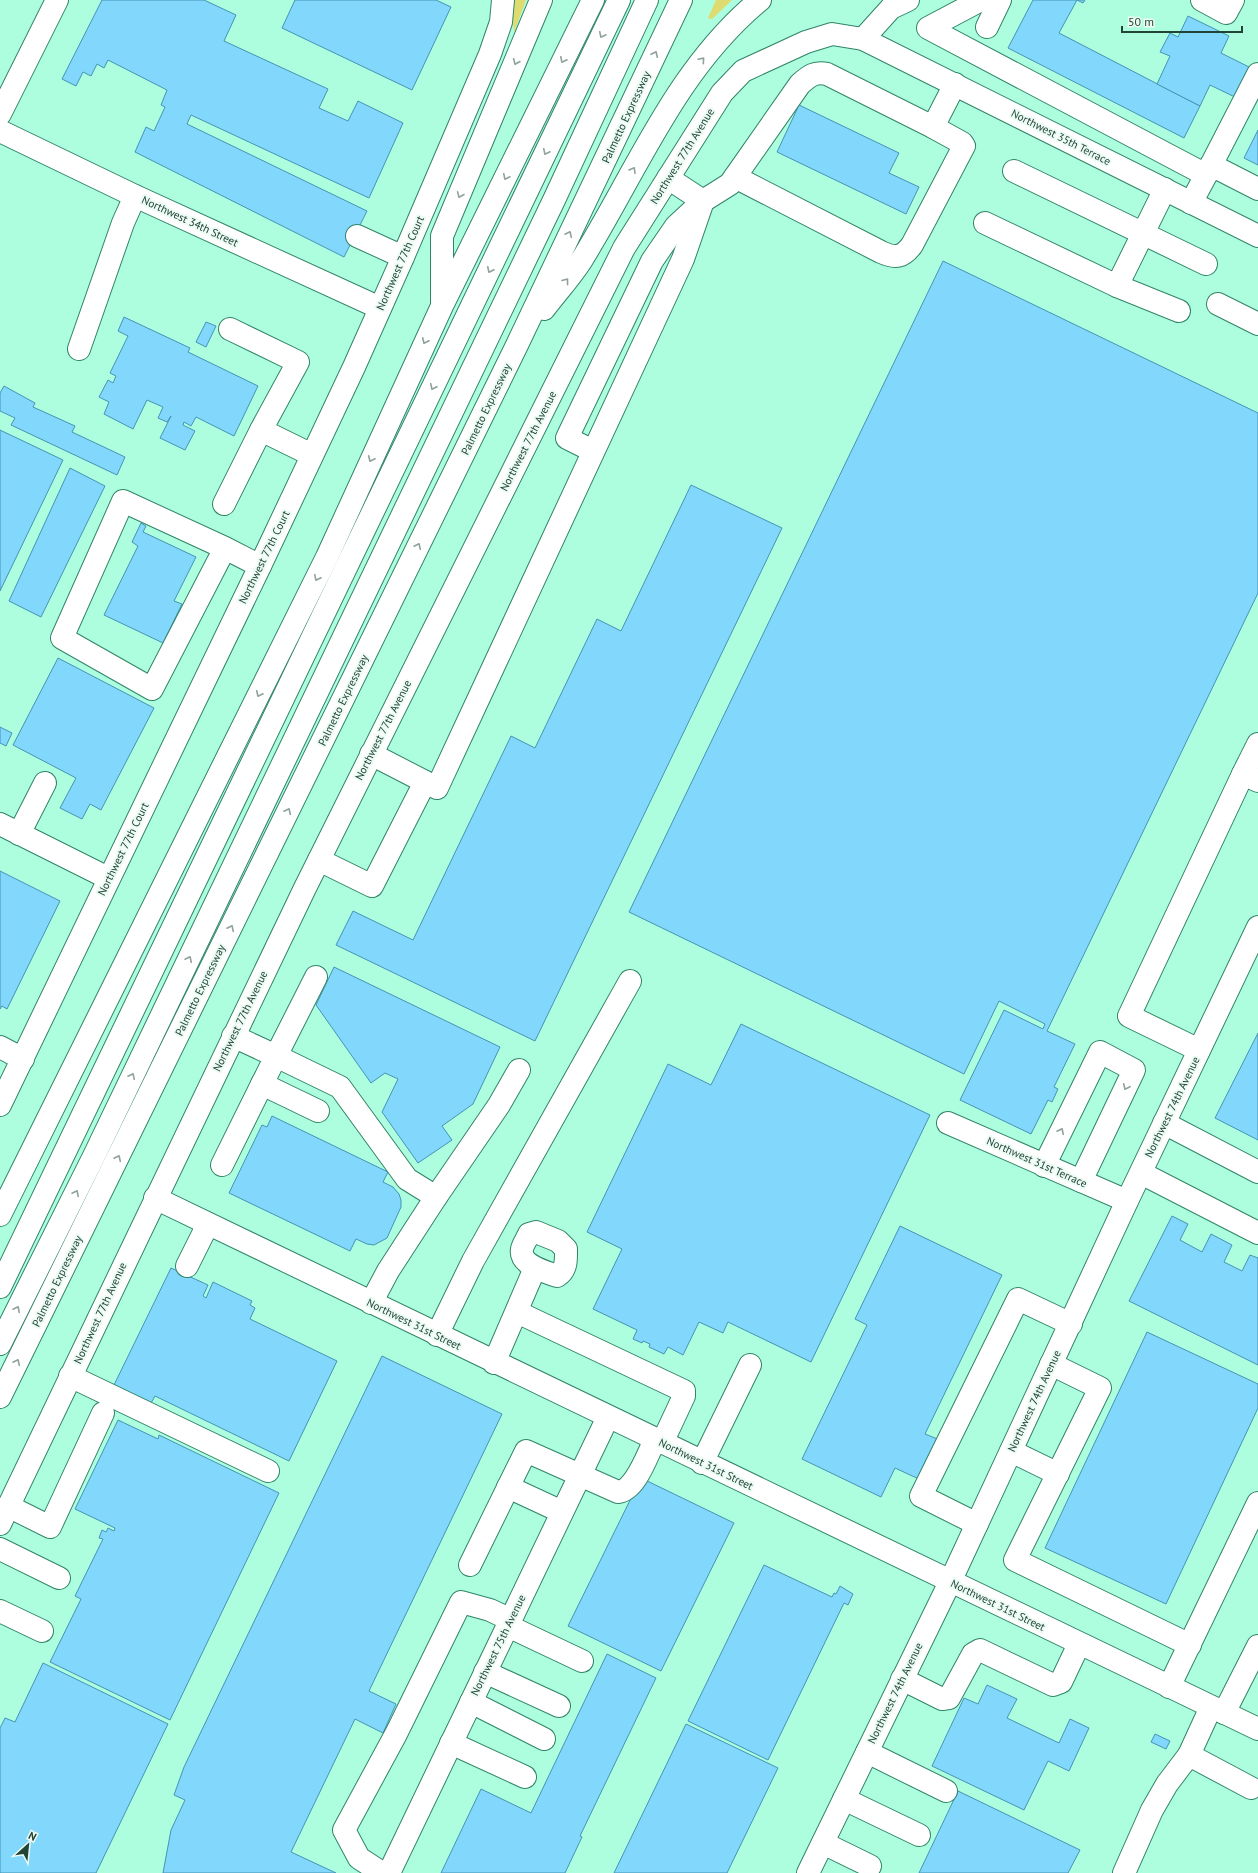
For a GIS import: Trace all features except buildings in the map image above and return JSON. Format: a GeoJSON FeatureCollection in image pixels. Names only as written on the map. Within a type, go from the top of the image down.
{"type":"FeatureCollection","features":[{"type":"Feature","properties":{"kind":"main road"},"geometry":{"type":"LineString","coordinates":[[0,114],[57,0]]}},
{"type":"Feature","properties":{"kind":"main road"},"geometry":{"type":"LineString","coordinates":[[442,306],[442,236],[541,0]]}},
{"type":"Feature","properties":{"kind":"main road"},"geometry":{"type":"LineString","coordinates":[[0,1215],[327,557],[442,306],[593,0]]}},
{"type":"Feature","properties":{"kind":"main road"},"geometry":{"type":"LineString","coordinates":[[0,1287],[619,0]]}},
{"type":"Feature","properties":{"kind":"main road"},"geometry":{"type":"LineString","coordinates":[[0,1344],[94,1156],[544,221],[647,0]]}},
{"type":"Feature","properties":{"kind":"main road","name":"Palmetto Expressway"},"geometry":{"type":"LineString","coordinates":[[0,1397],[517,346],[681,0]]}},
{"type":"Feature","properties":{"kind":"main road"},"geometry":{"type":"LineString","coordinates":[[517,346],[580,262],[665,114],[695,67],[729,29],[760,0]]}},
{"type":"Feature","properties":{"kind":"main road"},"geometry":{"type":"LineString","coordinates":[[863,38],[891,8],[908,0]]}},
{"type":"Feature","properties":{"kind":"main road"},"geometry":{"type":"LineString","coordinates":[[981,0],[928,28],[1208,170],[1258,189]]}},
{"type":"Feature","properties":{"kind":"main road"},"geometry":{"type":"LineString","coordinates":[[986,27],[1000,0]]}},
{"type":"Feature","properties":{"kind":"main road"},"geometry":{"type":"LineString","coordinates":[[1202,0],[1226,13],[1233,0]]}},
{"type":"Feature","properties":{"kind":"main road","name":"Northwest 77th Court"},"geometry":{"type":"LineString","coordinates":[[0,1105],[108,878],[260,566],[380,308],[492,48],[501,22],[499,2]]}},
{"type":"Feature","properties":{"kind":"main road","name":"Northwest 77th Avenue"},"geometry":{"type":"LineString","coordinates":[[4,1515],[318,860],[624,248],[722,93],[743,71],[806,42],[832,34],[863,38]]}},
{"type":"Feature","properties":{"kind":"main road","name":"Northwest 35th Terrace"},"geometry":{"type":"LineString","coordinates":[[863,38],[1258,236]]}},
{"type":"Feature","properties":{"kind":"main road"},"geometry":{"type":"LineString","coordinates":[[567,438],[652,261],[676,226],[703,201],[730,184],[791,94],[812,74],[827,74],[933,127],[962,143],[964,146],[912,245],[906,254],[898,257],[890,256],[881,252],[735,177]]}},
{"type":"Feature","properties":{"kind":"main road"},"geometry":{"type":"LineString","coordinates":[[1191,202],[1258,74]]}},
{"type":"Feature","properties":{"kind":"main road"},"geometry":{"type":"LineString","coordinates":[[933,127],[955,84]]}},
{"type":"Feature","properties":{"kind":"main road","name":"Northwest 34th Street"},"geometry":{"type":"LineString","coordinates":[[0,131],[135,196],[380,308]]}},
{"type":"Feature","properties":{"kind":"main road"},"geometry":{"type":"LineString","coordinates":[[1014,171],[1206,264]]}},
{"type":"Feature","properties":{"kind":"main road"},"geometry":{"type":"LineString","coordinates":[[668,178],[703,201]]}},
{"type":"Feature","properties":{"kind":"main road"},"geometry":{"type":"LineString","coordinates":[[1117,286],[1165,189]]}},
{"type":"Feature","properties":{"kind":"main road"},"geometry":{"type":"LineString","coordinates":[[79,349],[135,196]]}},
{"type":"Feature","properties":{"kind":"main road"},"geometry":{"type":"LineString","coordinates":[[371,754],[437,788],[683,259],[703,201]]}},
{"type":"Feature","properties":{"kind":"main road"},"geometry":{"type":"LineString","coordinates":[[985,223],[1117,286],[1179,312]]}},
{"type":"Feature","properties":{"kind":"main road"},"geometry":{"type":"LineString","coordinates":[[357,236],[403,257]]}},
{"type":"Feature","properties":{"kind":"main road"},"geometry":{"type":"LineString","coordinates":[[1218,304],[1258,324]]}},
{"type":"Feature","properties":{"kind":"main road"},"geometry":{"type":"LineString","coordinates":[[224,504],[261,430],[298,362],[230,329]]}},
{"type":"Feature","properties":{"kind":"main road"},"geometry":{"type":"LineString","coordinates":[[538,420],[567,438],[594,451]]}},
{"type":"Feature","properties":{"kind":"main road"},"geometry":{"type":"LineString","coordinates":[[261,430],[312,455]]}},
{"type":"Feature","properties":{"kind":"main road"},"geometry":{"type":"LineString","coordinates":[[225,548],[152,689],[62,638],[123,501],[225,548],[260,566]]}},
{"type":"Feature","properties":{"kind":"main road"},"geometry":{"type":"LineString","coordinates":[[1199,1050],[1129,1016],[1251,778],[1258,744]]}},
{"type":"Feature","properties":{"kind":"main road"},"geometry":{"type":"LineString","coordinates":[[318,860],[372,886],[425,782]]}},
{"type":"Feature","properties":{"kind":"main road"},"geometry":{"type":"LineString","coordinates":[[19,834],[45,783]]}},
{"type":"Feature","properties":{"kind":"main road"},"geometry":{"type":"LineString","coordinates":[[0,824],[108,878]]}},
{"type":"Feature","properties":{"kind":"main road","name":"Northwest 74th Avenue"},"geometry":{"type":"LineString","coordinates":[[808,1873],[950,1582],[1127,1201],[1258,927]]}},
{"type":"Feature","properties":{"kind":"main road"},"geometry":{"type":"LineString","coordinates":[[222,1165],[316,977]]}},
{"type":"Feature","properties":{"kind":"main road"},"geometry":{"type":"LineString","coordinates":[[437,1335],[473,1261],[630,981]]}},
{"type":"Feature","properties":{"kind":"main road"},"geometry":{"type":"LineString","coordinates":[[233,1036],[340,1087],[407,1179],[436,1197]]}},
{"type":"Feature","properties":{"kind":"main road"},"geometry":{"type":"LineString","coordinates":[[0,1047],[23,1059]]}},
{"type":"Feature","properties":{"kind":"main road"},"geometry":{"type":"LineString","coordinates":[[1044,1166],[1100,1052],[1134,1070],[1080,1181]]}},
{"type":"Feature","properties":{"kind":"main road"},"geometry":{"type":"LineString","coordinates":[[371,1303],[388,1271],[436,1197],[499,1105],[519,1070]]}},
{"type":"Feature","properties":{"kind":"main road"},"geometry":{"type":"LineString","coordinates":[[262,1084],[318,1111]]}},
{"type":"Feature","properties":{"kind":"main road","name":"Northwest 31st Terrace"},"geometry":{"type":"LineString","coordinates":[[948,1122],[1044,1166],[1127,1201]]}},
{"type":"Feature","properties":{"kind":"main road"},"geometry":{"type":"LineString","coordinates":[[1164,1123],[1258,1172]]}},
{"type":"Feature","properties":{"kind":"main road"},"geometry":{"type":"LineString","coordinates":[[1141,1173],[1258,1233]]}},
{"type":"Feature","properties":{"kind":"main road","name":"Northwest 31st Street"},"geometry":{"type":"LineString","coordinates":[[155,1198],[494,1363],[1258,1729]]}},
{"type":"Feature","properties":{"kind":"main road"},"geometry":{"type":"LineString","coordinates":[[187,1266],[208,1224]]}},
{"type":"Feature","properties":{"kind":"main road"},"geometry":{"type":"LineString","coordinates":[[494,1363],[535,1268]]}},
{"type":"Feature","properties":{"kind":"main road"},"geometry":{"type":"LineString","coordinates":[[977,1524],[921,1496],[1018,1299],[1070,1324]]}},
{"type":"Feature","properties":{"kind":"main road"},"geometry":{"type":"LineString","coordinates":[[470,1565],[526,1451],[611,1490],[624,1492],[629,1489],[634,1482],[684,1396],[684,1390],[517,1312]]}},
{"type":"Feature","properties":{"kind":"main road"},"geometry":{"type":"LineString","coordinates":[[1051,1364],[1100,1388],[1015,1560],[1190,1645]]}},
{"type":"Feature","properties":{"kind":"main road"},"geometry":{"type":"LineString","coordinates":[[702,1462],[750,1366]]}},
{"type":"Feature","properties":{"kind":"main road"},"geometry":{"type":"LineString","coordinates":[[70,1376],[268,1471]]}},
{"type":"Feature","properties":{"kind":"main road"},"geometry":{"type":"LineString","coordinates":[[4,1515],[50,1527],[103,1413]]}},
{"type":"Feature","properties":{"kind":"main road","name":"Northwest 75th Avenue"},"geometry":{"type":"LineString","coordinates":[[389,1873],[608,1417]]}},
{"type":"Feature","properties":{"kind":"main road"},"geometry":{"type":"LineString","coordinates":[[1011,1451],[1058,1474]]}},
{"type":"Feature","properties":{"kind":"main road"},"geometry":{"type":"LineString","coordinates":[[508,1487],[562,1512]]}},
{"type":"Feature","properties":{"kind":"main road"},"geometry":{"type":"LineString","coordinates":[[1169,1686],[1258,1503]]}},
{"type":"Feature","properties":{"kind":"main road"},"geometry":{"type":"LineString","coordinates":[[0,1549],[59,1578]]}},
{"type":"Feature","properties":{"kind":"main road"},"geometry":{"type":"LineString","coordinates":[[382,1873],[359,1858],[344,1830],[396,1734],[461,1602],[490,1610],[509,1623],[582,1661]]}},
{"type":"Feature","properties":{"kind":"main road"},"geometry":{"type":"LineString","coordinates":[[0,1611],[42,1631]]}},
{"type":"Feature","properties":{"kind":"main road"},"geometry":{"type":"LineString","coordinates":[[902,1679],[942,1699],[949,1698],[973,1654],[980,1650],[1054,1685],[1061,1682],[1079,1644]]}},
{"type":"Feature","properties":{"kind":"main road"},"geometry":{"type":"LineString","coordinates":[[1124,1873],[1152,1810],[1166,1784],[1189,1756],[1258,1646]]}},
{"type":"Feature","properties":{"kind":"main road"},"geometry":{"type":"LineString","coordinates":[[485,1672],[559,1706]]}},
{"type":"Feature","properties":{"kind":"main road"},"geometry":{"type":"LineString","coordinates":[[471,1702],[544,1738]]}},
{"type":"Feature","properties":{"kind":"main road"},"geometry":{"type":"LineString","coordinates":[[451,1743],[525,1777]]}},
{"type":"Feature","properties":{"kind":"main road"},"geometry":{"type":"LineString","coordinates":[[867,1752],[946,1791]]}},
{"type":"Feature","properties":{"kind":"main road"},"geometry":{"type":"LineString","coordinates":[[1189,1756],[1256,1783]]}},
{"type":"Feature","properties":{"kind":"main road"},"geometry":{"type":"LineString","coordinates":[[844,1799],[919,1835]]}},
{"type":"Feature","properties":{"kind":"main road"},"geometry":{"type":"LineString","coordinates":[[823,1843],[870,1866]]}},
{"type":"Feature","properties":{"kind":"shaded area"},"geometry":{"type":"Polygon","coordinates":[[[511,0],[526,0],[514,33],[511,0]]]}},
{"type":"Feature","properties":{"kind":"shaded area"},"geometry":{"type":"Polygon","coordinates":[[[716,0],[732,0],[712,19],[708,18],[716,0]]]}}]}
